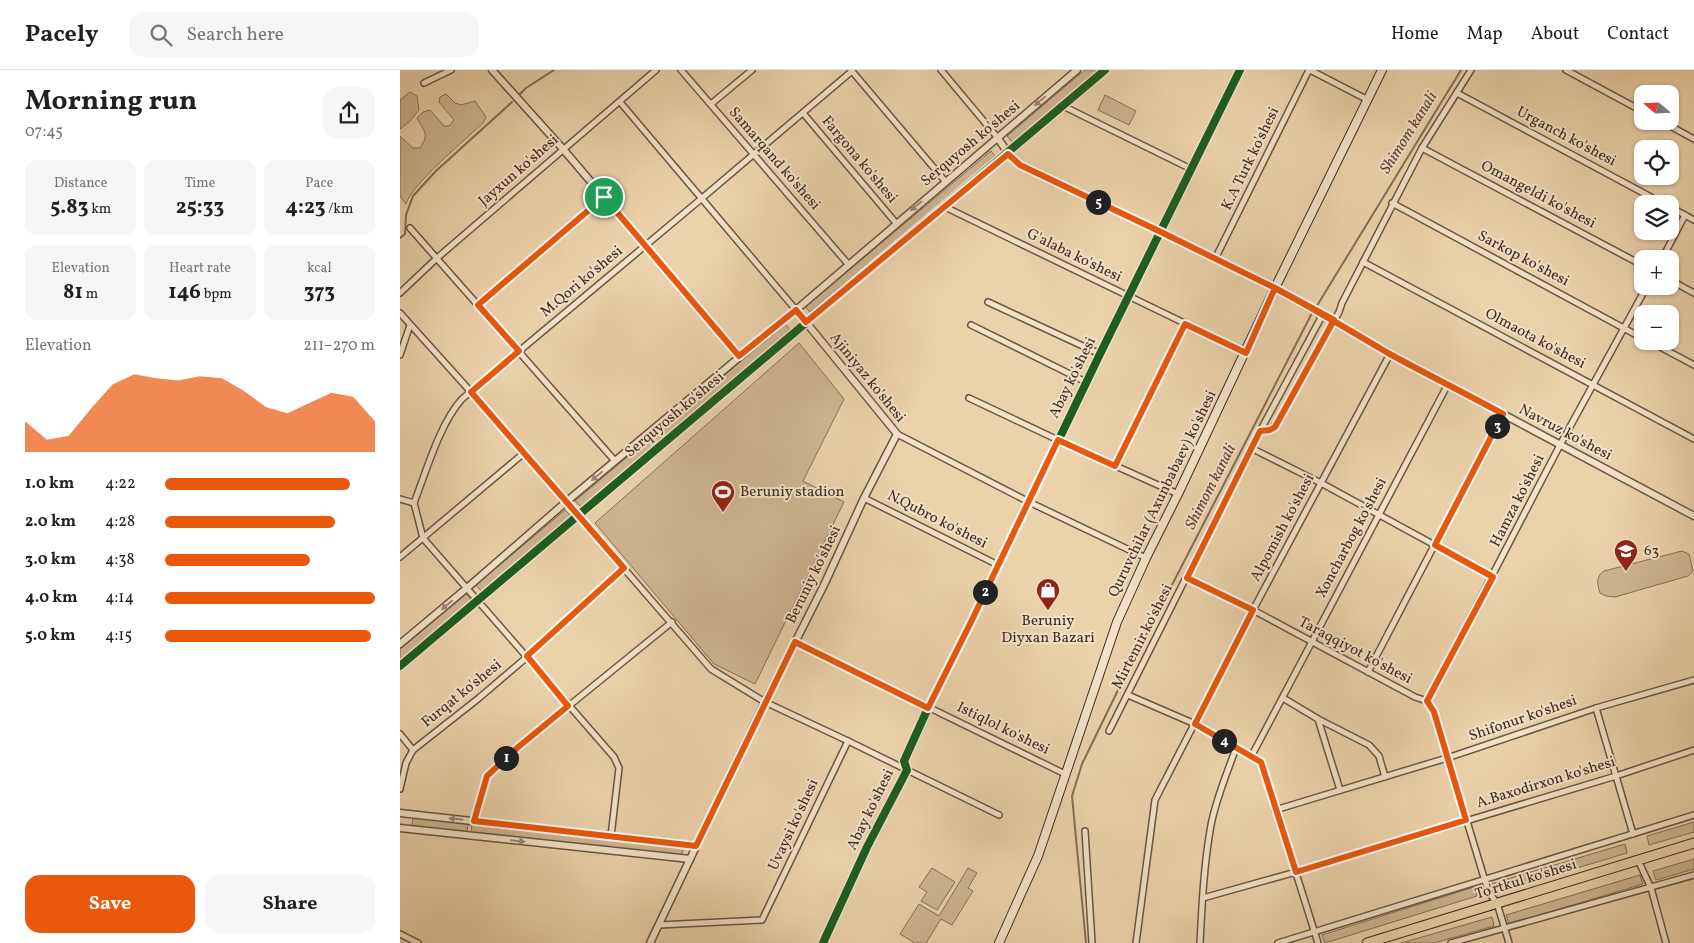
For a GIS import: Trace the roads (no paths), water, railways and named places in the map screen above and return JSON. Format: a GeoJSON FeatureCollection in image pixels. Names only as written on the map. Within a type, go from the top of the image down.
{"type":"FeatureCollection","features":[{"type":"Feature","properties":{"kind":"main road","name":"Quruvchilar (Axunbabaev) ko'shesi"},"geometry":{"type":"LineString","coordinates":[[999,943],[1038,856],[1117,622],[1146,558],[1246,353],[1275,288],[1382,70]]}},
{"type":"Feature","properties":{"kind":"main road","name":"To'rtkul ko'shesi"},"geometry":{"type":"LineString","coordinates":[[1367,943],[1694,843]]}},
{"type":"Feature","properties":{"kind":"street"},"geometry":{"type":"LineString","coordinates":[[424,83],[451,70]]}},
{"type":"Feature","properties":{"kind":"street"},"geometry":{"type":"LineString","coordinates":[[492,70],[604,197],[739,356]]}},
{"type":"Feature","properties":{"kind":"street","name":"Jayxun ko'shesi"},"geometry":{"type":"LineString","coordinates":[[400,293],[437,258],[656,70]]}},
{"type":"Feature","properties":{"kind":"street","name":"Samarqand ko'shesi"},"geometry":{"type":"LineString","coordinates":[[681,70],[848,264]]}},
{"type":"Feature","properties":{"kind":"street"},"geometry":{"type":"LineString","coordinates":[[711,104],[752,70]]}},
{"type":"Feature","properties":{"kind":"street"},"geometry":{"type":"LineString","coordinates":[[941,70],[997,137],[1008,154],[1020,165],[1275,288]]}},
{"type":"Feature","properties":{"kind":"street","name":"Serquyosh ko'shesi"},"geometry":{"type":"LineString","coordinates":[[400,644],[1077,70]]}},
{"type":"Feature","properties":{"kind":"street","name":"Serquyosh ko'shesi"},"geometry":{"type":"LineString","coordinates":[[400,666],[1106,70]]}},
{"type":"Feature","properties":{"kind":"street","name":"Abay ko'shesi"},"geometry":{"type":"LineString","coordinates":[[824,943],[867,847],[907,770],[904,762],[928,708],[1240,70]]}},
{"type":"Feature","properties":{"kind":"street"},"geometry":{"type":"LineString","coordinates":[[1309,70],[1368,100]]}},
{"type":"Feature","properties":{"kind":"street","name":"K.A Turk ko'shesi"},"geometry":{"type":"LineString","coordinates":[[1215,259],[1309,70]]}},
{"type":"Feature","properties":{"kind":"street"},"geometry":{"type":"LineString","coordinates":[[1260,431],[1270,430],[1275,427],[1334,320],[1392,203],[1422,148],[1471,70]]}},
{"type":"Feature","properties":{"kind":"street"},"geometry":{"type":"LineString","coordinates":[[1566,70],[1634,107]]}},
{"type":"Feature","properties":{"kind":"street"},"geometry":{"type":"LineString","coordinates":[[851,71],[945,181]]}},
{"type":"Feature","properties":{"kind":"street","name":"M.Qori ko'shesi"},"geometry":{"type":"LineString","coordinates":[[414,503],[445,423],[453,408],[851,71]]}},
{"type":"Feature","properties":{"kind":"street","name":"Urganch ko'shesi"},"geometry":{"type":"LineString","coordinates":[[1457,92],[1647,195]]}},
{"type":"Feature","properties":{"kind":"street","name":"Ajiniyaz ko'shesi"},"geometry":{"type":"LineString","coordinates":[[620,102],[796,310],[897,434],[1029,502],[1146,558]]}},
{"type":"Feature","properties":{"kind":"street"},"geometry":{"type":"LineString","coordinates":[[1063,106],[1191,169]]}},
{"type":"Feature","properties":{"kind":"street","name":"Fargona ko'shesi"},"geometry":{"type":"LineString","coordinates":[[803,113],[896,223]]}},
{"type":"Feature","properties":{"kind":"street"},"geometry":{"type":"LineString","coordinates":[[1678,130],[1694,139]]}},
{"type":"Feature","properties":{"kind":"street","name":"Omangeldi ko'shesi"},"geometry":{"type":"LineString","coordinates":[[1422,148],[1634,261]]}},
{"type":"Feature","properties":{"kind":"street"},"geometry":{"type":"LineString","coordinates":[[478,305],[604,197]]}},
{"type":"Feature","properties":{"kind":"street","name":"Sarkop ko'shesi"},"geometry":{"type":"LineString","coordinates":[[1392,203],[1634,334]]}},
{"type":"Feature","properties":{"kind":"street","name":"G'alaba ko'shesi"},"geometry":{"type":"LineString","coordinates":[[945,207],[1246,353]]}},
{"type":"Feature","properties":{"kind":"street"},"geometry":{"type":"LineString","coordinates":[[1679,212],[1694,220]]}},
{"type":"Feature","properties":{"kind":"street"},"geometry":{"type":"LineString","coordinates":[[1667,250],[1685,215]]}},
{"type":"Feature","properties":{"kind":"street"},"geometry":{"type":"LineString","coordinates":[[410,228],[615,461]]}},
{"type":"Feature","properties":{"kind":"street","name":"Olmaota ko'shesi"},"geometry":{"type":"LineString","coordinates":[[1363,262],[1694,439]]}},
{"type":"Feature","properties":{"kind":"street"},"geometry":{"type":"LineString","coordinates":[[1679,285],[1694,293]]}},
{"type":"Feature","properties":{"kind":"street","name":"Navruz ko'shesi"},"geometry":{"type":"LineString","coordinates":[[1275,288],[1334,320],[1390,354],[1694,516]]}},
{"type":"Feature","properties":{"kind":"street","name":"Hamza ko'shesi"},"geometry":{"type":"LineString","coordinates":[[1427,701],[1560,445],[1642,295]]}},
{"type":"Feature","properties":{"kind":"street"},"geometry":{"type":"LineString","coordinates":[[988,302],[1100,354]]}},
{"type":"Feature","properties":{"kind":"street"},"geometry":{"type":"LineString","coordinates":[[400,313],[672,622],[711,669],[766,702],[999,814]]}},
{"type":"Feature","properties":{"kind":"street","name":"Mirtemir ko'shesi"},"geometry":{"type":"LineString","coordinates":[[1109,731],[1251,448],[1322,314]]}},
{"type":"Feature","properties":{"kind":"street"},"geometry":{"type":"LineString","coordinates":[[1115,466],[1185,324]]}},
{"type":"Feature","properties":{"kind":"street"},"geometry":{"type":"LineString","coordinates":[[971,325],[1086,382]]}},
{"type":"Feature","properties":{"kind":"street"},"geometry":{"type":"LineString","coordinates":[[400,355],[410,326]]}},
{"type":"Feature","properties":{"kind":"street"},"geometry":{"type":"LineString","coordinates":[[1666,350],[1694,365]]}},
{"type":"Feature","properties":{"kind":"street","name":"Alpomish ko'shesi"},"geometry":{"type":"LineString","coordinates":[[1136,943],[1155,800],[1253,610],[1390,354]]}},
{"type":"Feature","properties":{"kind":"street","name":"Xoncharbog ko'shesi"},"geometry":{"type":"LineString","coordinates":[[1251,757],[1448,384]]}},
{"type":"Feature","properties":{"kind":"street"},"geometry":{"type":"LineString","coordinates":[[969,398],[1178,494]]}},
{"type":"Feature","properties":{"kind":"street"},"geometry":{"type":"LineString","coordinates":[[1368,672],[1503,414]]}},
{"type":"Feature","properties":{"kind":"street","name":"Beruniy ko'shesi"},"geometry":{"type":"LineString","coordinates":[[650,943],[795,642],[824,586],[864,498],[897,434]]}},
{"type":"Feature","properties":{"kind":"street"},"geometry":{"type":"LineString","coordinates":[[1251,448],[1321,483],[1493,577]]}},
{"type":"Feature","properties":{"kind":"street"},"geometry":{"type":"LineString","coordinates":[[400,557],[524,453]]}},
{"type":"Feature","properties":{"kind":"street","name":"N.Qubro ko'shesi"},"geometry":{"type":"LineString","coordinates":[[864,498],[998,565]]}},
{"type":"Feature","properties":{"kind":"street"},"geometry":{"type":"LineString","coordinates":[[400,499],[414,503],[423,538],[614,757],[619,768],[612,836]]}},
{"type":"Feature","properties":{"kind":"street","name":"Furqat ko'shesi"},"geometry":{"type":"LineString","coordinates":[[400,789],[406,763],[414,750],[479,698],[624,568]]}},
{"type":"Feature","properties":{"kind":"street","name":"Taraqqiyot ko'shesi"},"geometry":{"type":"LineString","coordinates":[[1187,578],[1253,610],[1415,697],[1427,701]]}},
{"type":"Feature","properties":{"kind":"street"},"geometry":{"type":"LineString","coordinates":[[474,821],[487,776],[517,748],[672,622]]}},
{"type":"Feature","properties":{"kind":"street","name":"Istiqlol ko'shesi"},"geometry":{"type":"LineString","coordinates":[[795,642],[1065,774]]}},
{"type":"Feature","properties":{"kind":"street","name":"Shifonur ko'shesi"},"geometry":{"type":"LineString","coordinates":[[1275,810],[1447,758],[1596,708],[1694,680]]}},
{"type":"Feature","properties":{"kind":"street"},"geometry":{"type":"LineString","coordinates":[[1128,694],[1195,724],[1261,762],[1318,943]]}},
{"type":"Feature","properties":{"kind":"street"},"geometry":{"type":"LineString","coordinates":[[1282,698],[1369,745],[1379,756],[1385,776]]}},
{"type":"Feature","properties":{"kind":"street"},"geometry":{"type":"LineString","coordinates":[[1427,701],[1434,712],[1485,881],[1490,894],[1497,903],[1509,943]]}},
{"type":"Feature","properties":{"kind":"street"},"geometry":{"type":"LineString","coordinates":[[1596,708],[1633,834]]}},
{"type":"Feature","properties":{"kind":"street"},"geometry":{"type":"LineString","coordinates":[[1318,719],[1340,790]]}},
{"type":"Feature","properties":{"kind":"street"},"geometry":{"type":"LineString","coordinates":[[400,734],[414,750]]}},
{"type":"Feature","properties":{"kind":"street","name":"Uvaysi ko'shesi"},"geometry":{"type":"LineString","coordinates":[[659,925],[762,920],[848,741]]}},
{"type":"Feature","properties":{"kind":"street"},"geometry":{"type":"LineString","coordinates":[[1200,943],[1211,825],[1221,789],[1236,748]]}},
{"type":"Feature","properties":{"kind":"street","name":"A.Baxodirxon ko'shesi"},"geometry":{"type":"LineString","coordinates":[[1203,898],[1616,776],[1694,750]]}},
{"type":"Feature","properties":{"kind":"street"},"geometry":{"type":"LineString","coordinates":[[400,813],[696,846]]}},
{"type":"Feature","properties":{"kind":"street"},"geometry":{"type":"LineString","coordinates":[[1278,943],[1694,816]]}},
{"type":"Feature","properties":{"kind":"street"},"geometry":{"type":"LineString","coordinates":[[400,828],[690,858]]}},
{"type":"Feature","properties":{"kind":"street"},"geometry":{"type":"LineString","coordinates":[[1085,831],[1092,943]]}},
{"type":"Feature","properties":{"kind":"street"},"geometry":{"type":"LineString","coordinates":[[1638,860],[1651,888],[1666,943]]}},
{"type":"Feature","properties":{"kind":"street"},"geometry":{"type":"LineString","coordinates":[[1451,943],[1694,875]]}},
{"type":"Feature","properties":{"kind":"street"},"geometry":{"type":"LineString","coordinates":[[400,934],[418,943]]}},
{"type":"Feature","properties":{"kind":"waterway"},"geometry":{"type":"LineString","coordinates":[[520,94],[554,70]]}},
{"type":"Feature","properties":{"kind":"waterway","name":"Shimom kanali"},"geometry":{"type":"LineString","coordinates":[[1315,309],[1461,70]]}},
{"type":"Feature","properties":{"kind":"waterway"},"geometry":{"type":"LineString","coordinates":[[400,238],[405,234],[406,215],[413,196],[436,171],[512,102]]}},
{"type":"Feature","properties":{"kind":"waterway","name":"Shimom kanali"},"geometry":{"type":"LineString","coordinates":[[1086,943],[1072,796],[1082,764],[1121,684],[1312,313]]}},
{"type":"Feature","properties":{"kind":"place","name":"Beruniy stadion"},"geometry":{"type":"Point","coordinates":[723,513]}},
{"type":"Feature","properties":{"kind":"place","name":"63"},"geometry":{"type":"Point","coordinates":[1626,572]}},
{"type":"Feature","properties":{"kind":"place","name":"Beruniy Diyxan Bazari"},"geometry":{"type":"Point","coordinates":[1048,611]}}]}
